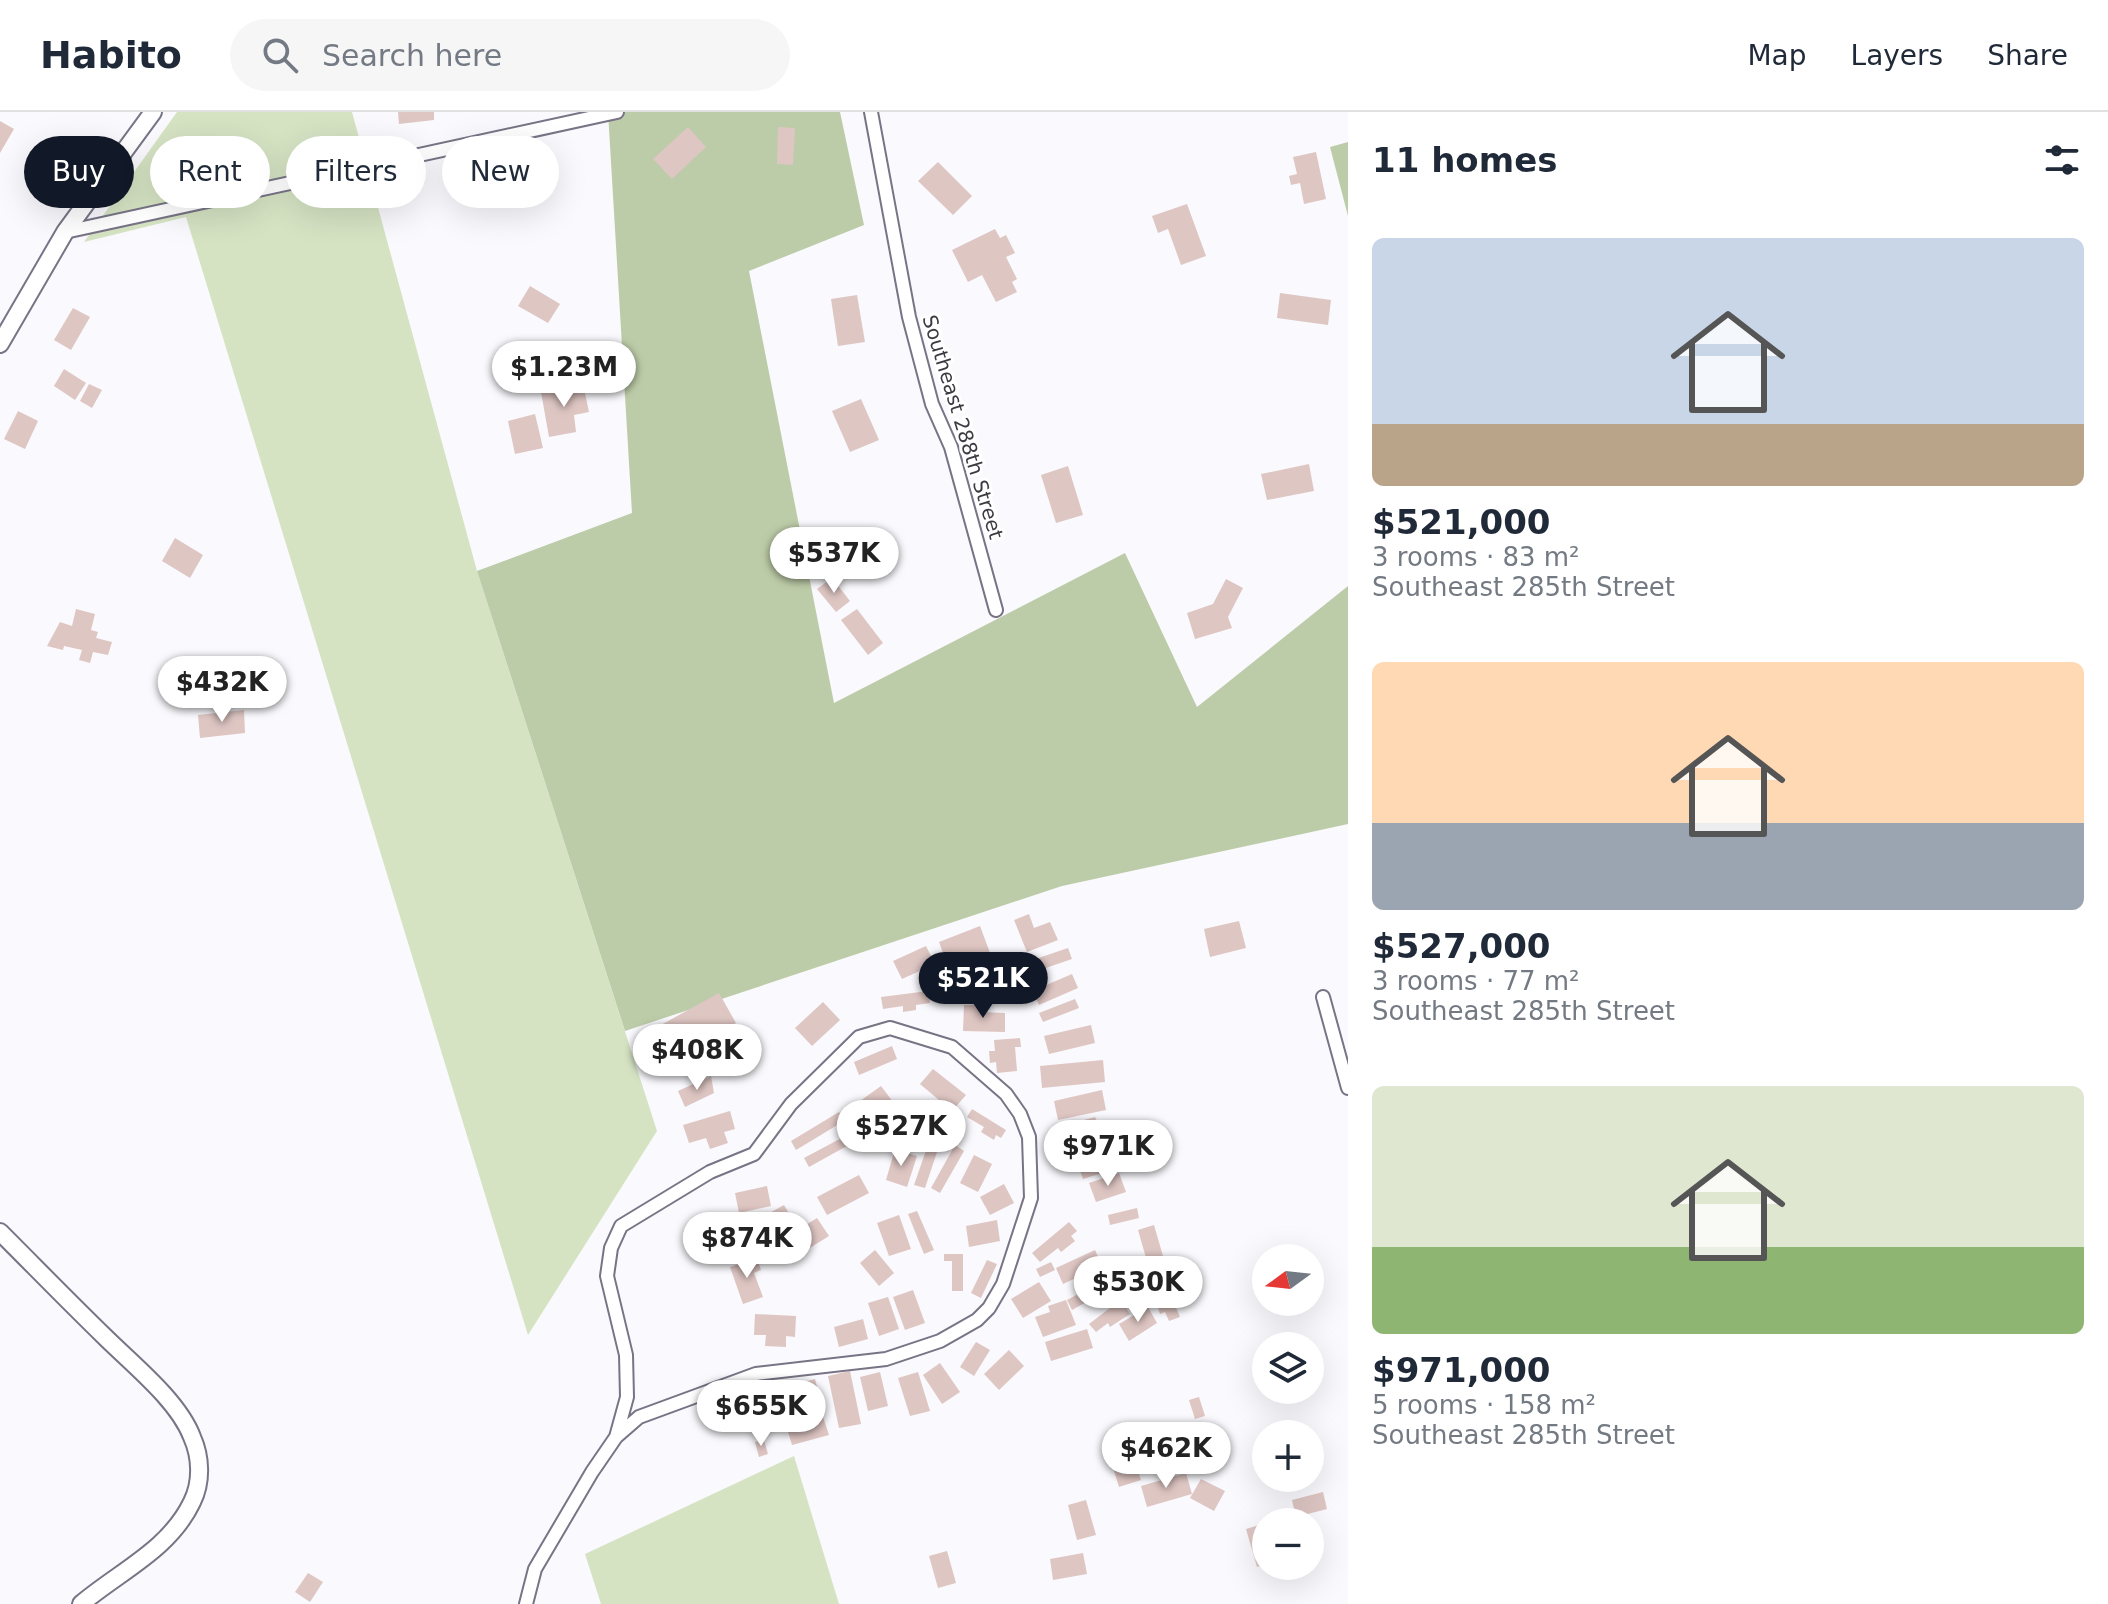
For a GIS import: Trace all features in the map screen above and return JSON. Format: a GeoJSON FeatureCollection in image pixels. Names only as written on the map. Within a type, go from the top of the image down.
{"type":"FeatureCollection","features":[{"type":"Feature","properties":{"kind":"street"},"geometry":{"type":"LineString","coordinates":[[0,344],[65,232],[153,112]]}},
{"type":"Feature","properties":{"kind":"street"},"geometry":{"type":"LineString","coordinates":[[65,232],[617,112]]}},
{"type":"Feature","properties":{"kind":"street","name":"Southeast 288th Street"},"geometry":{"type":"LineString","coordinates":[[871,112],[909,317],[932,404],[951,447],[996,610]]}},
{"type":"Feature","properties":{"kind":"street"},"geometry":{"type":"LineString","coordinates":[[1323,997],[1348,1088]]}},
{"type":"Feature","properties":{"kind":"street"},"geometry":{"type":"LineString","coordinates":[[526,1604],[535,1569],[592,1472],[616,1437],[639,1417],[659,1407],[756,1374],[886,1359],[940,1341],[977,1320],[989,1308],[1003,1284],[1031,1198],[1029,1137],[1020,1114],[1006,1094],[952,1047],[890,1028],[859,1037],[791,1104],[754,1154],[710,1172],[621,1226],[611,1248],[607,1276],[626,1355],[627,1397],[616,1437]]}},
{"type":"Feature","properties":{"kind":"street"},"geometry":{"type":"LineString","coordinates":[[0,1232],[168,1402],[192,1434],[199,1470],[192,1504],[156,1549],[81,1604]]}},
{"type":"Feature","properties":{"kind":"green space"},"geometry":{"type":"Polygon","coordinates":[[[177,112],[352,112],[359,136],[286,136],[286,208],[378,208],[477,571],[657,1131],[528,1335],[186,217],[84,242],[108,208],[134,208],[134,172],[150,150],[150,208],[270,208],[270,136],[160,136],[177,112]]]}},
{"type":"Feature","properties":{"kind":"green space"},"geometry":{"type":"Polygon","coordinates":[[[608,112],[840,112],[864,225],[749,271],[834,703],[1125,553],[1197,707],[1348,586],[1348,824],[1062,886],[625,1031],[477,571],[632,513],[608,112]]]}},
{"type":"Feature","properties":{"kind":"green space"},"geometry":{"type":"Polygon","coordinates":[[[1348,142],[1348,216],[1330,147],[1348,142]]]}},
{"type":"Feature","properties":{"kind":"green space"},"geometry":{"type":"Polygon","coordinates":[[[794,1456],[839,1604],[601,1604],[585,1554],[794,1456]]]}},
{"type":"Feature","properties":{"kind":"building"},"geometry":{"type":"Polygon","coordinates":[[[398,112],[434,112],[434,120],[399,124],[398,112]]]}},
{"type":"Feature","properties":{"kind":"building"},"geometry":{"type":"Polygon","coordinates":[[[0,121],[14,129],[0,153],[0,121]]]}},
{"type":"Feature","properties":{"kind":"building"},"geometry":{"type":"Polygon","coordinates":[[[688,127],[706,147],[672,179],[653,159],[688,127]]]}},
{"type":"Feature","properties":{"kind":"building"},"geometry":{"type":"Polygon","coordinates":[[[778,127],[795,128],[793,165],[777,164],[778,127]]]}},
{"type":"Feature","properties":{"kind":"building"},"geometry":{"type":"Polygon","coordinates":[[[1316,152],[1326,199],[1304,204],[1300,183],[1291,185],[1289,176],[1297,174],[1293,157],[1316,152]]]}},
{"type":"Feature","properties":{"kind":"building"},"geometry":{"type":"Polygon","coordinates":[[[938,162],[972,196],[953,215],[918,181],[938,162]]]}},
{"type":"Feature","properties":{"kind":"building"},"geometry":{"type":"Polygon","coordinates":[[[1187,204],[1206,256],[1181,265],[1168,229],[1158,233],[1152,216],[1187,204]]]}},
{"type":"Feature","properties":{"kind":"building"},"geometry":{"type":"Polygon","coordinates":[[[995,229],[1000,238],[1006,235],[1015,253],[1006,257],[1017,279],[1012,282],[1017,292],[996,302],[982,275],[968,282],[952,250],[995,229]]]}},
{"type":"Feature","properties":{"kind":"building"},"geometry":{"type":"Polygon","coordinates":[[[530,286],[560,304],[548,323],[518,306],[530,286]]]}},
{"type":"Feature","properties":{"kind":"building"},"geometry":{"type":"Polygon","coordinates":[[[1280,293],[1331,300],[1328,325],[1277,318],[1280,293]]]}},
{"type":"Feature","properties":{"kind":"building"},"geometry":{"type":"Polygon","coordinates":[[[857,295],[865,342],[838,346],[831,299],[857,295]]]}},
{"type":"Feature","properties":{"kind":"building"},"geometry":{"type":"Polygon","coordinates":[[[73,308],[90,317],[71,350],[54,340],[73,308]]]}},
{"type":"Feature","properties":{"kind":"building"},"geometry":{"type":"Polygon","coordinates":[[[64,369],[86,383],[75,400],[54,386],[64,369]]]}},
{"type":"Feature","properties":{"kind":"building"},"geometry":{"type":"Polygon","coordinates":[[[89,384],[102,390],[92,408],[80,401],[89,384]]]}},
{"type":"Feature","properties":{"kind":"building"},"geometry":{"type":"Polygon","coordinates":[[[583,384],[589,412],[574,415],[576,432],[549,437],[541,392],[583,384]]]}},
{"type":"Feature","properties":{"kind":"building"},"geometry":{"type":"Polygon","coordinates":[[[861,399],[879,440],[850,452],[832,411],[861,399]]]}},
{"type":"Feature","properties":{"kind":"building"},"geometry":{"type":"Polygon","coordinates":[[[18,411],[38,421],[25,449],[4,439],[18,411]]]}},
{"type":"Feature","properties":{"kind":"building"},"geometry":{"type":"Polygon","coordinates":[[[535,414],[543,448],[515,454],[508,421],[535,414]]]}},
{"type":"Feature","properties":{"kind":"building"},"geometry":{"type":"Polygon","coordinates":[[[1309,464],[1314,491],[1267,500],[1261,474],[1309,464]]]}},
{"type":"Feature","properties":{"kind":"building"},"geometry":{"type":"Polygon","coordinates":[[[1068,466],[1083,515],[1056,523],[1041,475],[1068,466]]]}},
{"type":"Feature","properties":{"kind":"building"},"geometry":{"type":"Polygon","coordinates":[[[175,538],[203,555],[190,578],[162,561],[175,538]]]}},
{"type":"Feature","properties":{"kind":"building"},"geometry":{"type":"Polygon","coordinates":[[[832,578],[850,601],[836,612],[817,589],[832,578]]]}},
{"type":"Feature","properties":{"kind":"building"},"geometry":{"type":"Polygon","coordinates":[[[1226,579],[1243,588],[1228,617],[1232,628],[1195,639],[1187,613],[1213,604],[1226,579]]]}},
{"type":"Feature","properties":{"kind":"building"},"geometry":{"type":"Polygon","coordinates":[[[76,609],[95,614],[91,630],[98,632],[96,638],[112,642],[108,655],[93,652],[90,663],[79,660],[82,650],[47,646],[60,622],[72,626],[76,609]]]}},
{"type":"Feature","properties":{"kind":"building"},"geometry":{"type":"Polygon","coordinates":[[[857,609],[883,643],[868,655],[841,620],[857,609]]]}},
{"type":"Feature","properties":{"kind":"building"},"geometry":{"type":"Polygon","coordinates":[[[244,710],[245,733],[200,738],[198,715],[244,710]]]}},
{"type":"Feature","properties":{"kind":"building"},"geometry":{"type":"Polygon","coordinates":[[[1029,914],[1034,928],[1050,922],[1058,940],[1027,952],[1014,920],[1029,914]]]}},
{"type":"Feature","properties":{"kind":"building"},"geometry":{"type":"Polygon","coordinates":[[[1239,921],[1246,948],[1210,957],[1204,929],[1239,921]]]}},
{"type":"Feature","properties":{"kind":"building"},"geometry":{"type":"Polygon","coordinates":[[[980,926],[993,961],[960,973],[958,967],[949,970],[939,942],[980,926]]]}},
{"type":"Feature","properties":{"kind":"building"},"geometry":{"type":"Polygon","coordinates":[[[926,946],[935,964],[902,979],[893,961],[926,946]]]}},
{"type":"Feature","properties":{"kind":"building"},"geometry":{"type":"Polygon","coordinates":[[[1068,948],[1072,959],[1028,974],[1024,963],[1068,948]]]}},
{"type":"Feature","properties":{"kind":"building"},"geometry":{"type":"Polygon","coordinates":[[[984,971],[993,988],[962,1004],[954,986],[984,971]]]}},
{"type":"Feature","properties":{"kind":"building"},"geometry":{"type":"Polygon","coordinates":[[[1072,974],[1078,988],[1039,1005],[1034,994],[1046,989],[1044,986],[1072,974]]]}},
{"type":"Feature","properties":{"kind":"building"},"geometry":{"type":"Polygon","coordinates":[[[928,991],[930,1003],[916,1005],[916,1010],[903,1012],[903,1006],[883,1009],[881,997],[928,991]]]}},
{"type":"Feature","properties":{"kind":"building"},"geometry":{"type":"Polygon","coordinates":[[[719,993],[736,1023],[694,1046],[684,1028],[648,1048],[641,1036],[719,993]]]}},
{"type":"Feature","properties":{"kind":"building"},"geometry":{"type":"Polygon","coordinates":[[[1075,999],[1079,1008],[1043,1022],[1039,1013],[1075,999]]]}},
{"type":"Feature","properties":{"kind":"building"},"geometry":{"type":"Polygon","coordinates":[[[823,1002],[840,1020],[812,1046],[795,1028],[823,1002]]]}},
{"type":"Feature","properties":{"kind":"building"},"geometry":{"type":"Polygon","coordinates":[[[964,1005],[981,1005],[980,1012],[1005,1013],[1005,1032],[963,1031],[964,1005]]]}},
{"type":"Feature","properties":{"kind":"building"},"geometry":{"type":"Polygon","coordinates":[[[1091,1025],[1095,1043],[1049,1054],[1044,1036],[1091,1025]]]}},
{"type":"Feature","properties":{"kind":"building"},"geometry":{"type":"Polygon","coordinates":[[[1020,1038],[1021,1047],[1015,1047],[1017,1071],[997,1073],[996,1062],[990,1063],[989,1051],[995,1051],[994,1040],[1020,1038]]]}},
{"type":"Feature","properties":{"kind":"building"},"geometry":{"type":"Polygon","coordinates":[[[892,1046],[897,1059],[859,1075],[854,1062],[892,1046]]]}},
{"type":"Feature","properties":{"kind":"building"},"geometry":{"type":"Polygon","coordinates":[[[1103,1060],[1105,1082],[1042,1088],[1040,1066],[1103,1060]]]}},
{"type":"Feature","properties":{"kind":"building"},"geometry":{"type":"Polygon","coordinates":[[[933,1069],[966,1095],[952,1111],[920,1084],[933,1069]]]}},
{"type":"Feature","properties":{"kind":"building"},"geometry":{"type":"Polygon","coordinates":[[[711,1076],[714,1093],[685,1107],[678,1091],[711,1076]]]}},
{"type":"Feature","properties":{"kind":"building"},"geometry":{"type":"Polygon","coordinates":[[[881,1086],[893,1102],[859,1128],[846,1111],[881,1086]]]}},
{"type":"Feature","properties":{"kind":"building"},"geometry":{"type":"Polygon","coordinates":[[[1102,1090],[1106,1110],[1058,1120],[1054,1101],[1102,1090]]]}},
{"type":"Feature","properties":{"kind":"building"},"geometry":{"type":"Polygon","coordinates":[[[972,1109],[1006,1130],[1001,1138],[996,1135],[994,1140],[981,1132],[984,1127],[967,1117],[972,1109]]]}},
{"type":"Feature","properties":{"kind":"building"},"geometry":{"type":"Polygon","coordinates":[[[730,1111],[735,1129],[724,1132],[728,1143],[710,1149],[706,1138],[689,1143],[683,1125],[730,1111]]]}},
{"type":"Feature","properties":{"kind":"building"},"geometry":{"type":"Polygon","coordinates":[[[839,1112],[844,1121],[796,1150],[791,1141],[839,1112]]]}},
{"type":"Feature","properties":{"kind":"building"},"geometry":{"type":"Polygon","coordinates":[[[1095,1117],[1098,1123],[1102,1122],[1109,1142],[1078,1152],[1071,1132],[1087,1127],[1084,1120],[1095,1117]]]}},
{"type":"Feature","properties":{"kind":"building"},"geometry":{"type":"Polygon","coordinates":[[[849,1134],[854,1142],[809,1167],[804,1158],[849,1134]]]}},
{"type":"Feature","properties":{"kind":"building"},"geometry":{"type":"Polygon","coordinates":[[[930,1139],[940,1143],[925,1188],[914,1185],[930,1139]]]}},
{"type":"Feature","properties":{"kind":"building"},"geometry":{"type":"Polygon","coordinates":[[[955,1145],[964,1151],[940,1193],[931,1188],[955,1145]]]}},
{"type":"Feature","properties":{"kind":"building"},"geometry":{"type":"Polygon","coordinates":[[[1115,1148],[1121,1167],[1083,1179],[1077,1161],[1115,1148]]]}},
{"type":"Feature","properties":{"kind":"building"},"geometry":{"type":"Polygon","coordinates":[[[895,1149],[917,1156],[907,1187],[886,1180],[895,1149]]]}},
{"type":"Feature","properties":{"kind":"building"},"geometry":{"type":"Polygon","coordinates":[[[974,1155],[992,1164],[978,1192],[960,1183],[974,1155]]]}},
{"type":"Feature","properties":{"kind":"building"},"geometry":{"type":"Polygon","coordinates":[[[1119,1173],[1126,1192],[1096,1202],[1089,1183],[1119,1173]]]}},
{"type":"Feature","properties":{"kind":"building"},"geometry":{"type":"Polygon","coordinates":[[[859,1175],[869,1193],[827,1215],[817,1197],[859,1175]]]}},
{"type":"Feature","properties":{"kind":"building"},"geometry":{"type":"Polygon","coordinates":[[[1004,1184],[1014,1203],[990,1215],[980,1197],[1004,1184]]]}},
{"type":"Feature","properties":{"kind":"building"},"geometry":{"type":"Polygon","coordinates":[[[767,1186],[771,1206],[739,1213],[735,1193],[767,1186]]]}},
{"type":"Feature","properties":{"kind":"building"},"geometry":{"type":"Polygon","coordinates":[[[784,1205],[794,1222],[766,1238],[755,1221],[784,1205]]]}},
{"type":"Feature","properties":{"kind":"building"},"geometry":{"type":"Polygon","coordinates":[[[1137,1208],[1139,1218],[1110,1225],[1108,1215],[1137,1208]]]}},
{"type":"Feature","properties":{"kind":"building"},"geometry":{"type":"Polygon","coordinates":[[[917,1211],[934,1250],[924,1254],[908,1214],[917,1211]]]}},
{"type":"Feature","properties":{"kind":"building"},"geometry":{"type":"Polygon","coordinates":[[[899,1215],[911,1249],[889,1256],[877,1223],[899,1215]]]}},
{"type":"Feature","properties":{"kind":"building"},"geometry":{"type":"Polygon","coordinates":[[[817,1218],[829,1236],[792,1259],[780,1241],[817,1218]]]}},
{"type":"Feature","properties":{"kind":"building"},"geometry":{"type":"Polygon","coordinates":[[[997,1220],[1000,1241],[969,1247],[966,1226],[997,1220]]]}},
{"type":"Feature","properties":{"kind":"building"},"geometry":{"type":"Polygon","coordinates":[[[1069,1222],[1077,1231],[1071,1236],[1075,1241],[1061,1252],[1058,1248],[1040,1262],[1032,1253],[1069,1222]]]}},
{"type":"Feature","properties":{"kind":"building"},"geometry":{"type":"Polygon","coordinates":[[[1154,1225],[1165,1263],[1149,1268],[1138,1230],[1154,1225]]]}},
{"type":"Feature","properties":{"kind":"building"},"geometry":{"type":"Polygon","coordinates":[[[875,1250],[894,1273],[879,1286],[860,1263],[875,1250]]]}},
{"type":"Feature","properties":{"kind":"building"},"geometry":{"type":"Polygon","coordinates":[[[1095,1250],[1102,1266],[1091,1271],[1094,1278],[1083,1283],[1080,1276],[1063,1284],[1056,1268],[1095,1250]]]}},
{"type":"Feature","properties":{"kind":"building"},"geometry":{"type":"Polygon","coordinates":[[[944,1254],[963,1254],[963,1291],[952,1291],[952,1261],[944,1261],[944,1254]]]}},
{"type":"Feature","properties":{"kind":"building"},"geometry":{"type":"Polygon","coordinates":[[[757,1258],[761,1270],[754,1273],[763,1297],[743,1304],[730,1267],[757,1258]]]}},
{"type":"Feature","properties":{"kind":"building"},"geometry":{"type":"Polygon","coordinates":[[[987,1260],[997,1264],[981,1298],[971,1293],[987,1260]]]}},
{"type":"Feature","properties":{"kind":"building"},"geometry":{"type":"Polygon","coordinates":[[[1051,1262],[1055,1270],[1040,1277],[1036,1269],[1051,1262]]]}},
{"type":"Feature","properties":{"kind":"building"},"geometry":{"type":"Polygon","coordinates":[[[1110,1277],[1120,1297],[1105,1305],[1099,1295],[1072,1310],[1067,1300],[1110,1277]]]}},
{"type":"Feature","properties":{"kind":"building"},"geometry":{"type":"Polygon","coordinates":[[[1164,1278],[1180,1317],[1169,1321],[1165,1312],[1160,1314],[1157,1305],[1162,1303],[1154,1282],[1164,1278]]]}},
{"type":"Feature","properties":{"kind":"building"},"geometry":{"type":"Polygon","coordinates":[[[1039,1282],[1051,1301],[1023,1318],[1011,1299],[1039,1282]]]}},
{"type":"Feature","properties":{"kind":"building"},"geometry":{"type":"Polygon","coordinates":[[[913,1290],[925,1323],[905,1330],[893,1297],[913,1290]]]}},
{"type":"Feature","properties":{"kind":"building"},"geometry":{"type":"Polygon","coordinates":[[[1127,1295],[1133,1303],[1126,1308],[1130,1314],[1096,1332],[1089,1324],[1127,1295]]]}},
{"type":"Feature","properties":{"kind":"building"},"geometry":{"type":"Polygon","coordinates":[[[888,1297],[899,1329],[879,1336],[868,1303],[888,1297]]]}},
{"type":"Feature","properties":{"kind":"building"},"geometry":{"type":"Polygon","coordinates":[[[1066,1300],[1076,1325],[1043,1337],[1035,1317],[1050,1312],[1048,1306],[1066,1300]]]}},
{"type":"Feature","properties":{"kind":"building"},"geometry":{"type":"Polygon","coordinates":[[[1148,1307],[1157,1323],[1129,1341],[1119,1324],[1148,1307]]]}},
{"type":"Feature","properties":{"kind":"building"},"geometry":{"type":"Polygon","coordinates":[[[755,1314],[796,1316],[795,1337],[786,1336],[786,1347],[765,1346],[766,1335],[754,1335],[755,1314]]]}},
{"type":"Feature","properties":{"kind":"building"},"geometry":{"type":"Polygon","coordinates":[[[863,1319],[868,1339],[839,1347],[834,1327],[863,1319]]]}},
{"type":"Feature","properties":{"kind":"building"},"geometry":{"type":"Polygon","coordinates":[[[1087,1329],[1093,1348],[1051,1361],[1045,1342],[1087,1329]]]}},
{"type":"Feature","properties":{"kind":"building"},"geometry":{"type":"Polygon","coordinates":[[[976,1342],[990,1350],[974,1376],[960,1367],[976,1342]]]}},
{"type":"Feature","properties":{"kind":"building"},"geometry":{"type":"Polygon","coordinates":[[[1009,1350],[1024,1366],[999,1390],[984,1374],[1009,1350]]]}},
{"type":"Feature","properties":{"kind":"building"},"geometry":{"type":"Polygon","coordinates":[[[940,1363],[960,1392],[942,1404],[923,1375],[940,1363]]]}},
{"type":"Feature","properties":{"kind":"building"},"geometry":{"type":"Polygon","coordinates":[[[850,1371],[861,1424],[839,1428],[828,1376],[850,1371]]]}},
{"type":"Feature","properties":{"kind":"building"},"geometry":{"type":"Polygon","coordinates":[[[880,1372],[888,1406],[868,1411],[860,1377],[880,1372]]]}},
{"type":"Feature","properties":{"kind":"building"},"geometry":{"type":"Polygon","coordinates":[[[918,1372],[930,1411],[910,1416],[898,1378],[918,1372]]]}},
{"type":"Feature","properties":{"kind":"building"},"geometry":{"type":"Polygon","coordinates":[[[815,1379],[821,1401],[782,1412],[775,1390],[815,1379]]]}},
{"type":"Feature","properties":{"kind":"building"},"geometry":{"type":"Polygon","coordinates":[[[1199,1397],[1205,1416],[1195,1419],[1189,1400],[1199,1397]]]}},
{"type":"Feature","properties":{"kind":"building"},"geometry":{"type":"Polygon","coordinates":[[[822,1414],[829,1435],[792,1445],[786,1425],[822,1414]]]}},
{"type":"Feature","properties":{"kind":"building"},"geometry":{"type":"Polygon","coordinates":[[[764,1440],[768,1454],[759,1457],[755,1442],[764,1440]]]}},
{"type":"Feature","properties":{"kind":"building"},"geometry":{"type":"Polygon","coordinates":[[[1136,1464],[1141,1480],[1119,1487],[1114,1471],[1136,1464]]]}},
{"type":"Feature","properties":{"kind":"building"},"geometry":{"type":"Polygon","coordinates":[[[1186,1473],[1192,1494],[1147,1507],[1141,1486],[1186,1473]]]}},
{"type":"Feature","properties":{"kind":"building"},"geometry":{"type":"Polygon","coordinates":[[[1201,1479],[1225,1491],[1214,1511],[1190,1498],[1201,1479]]]}},
{"type":"Feature","properties":{"kind":"building"},"geometry":{"type":"Polygon","coordinates":[[[1323,1492],[1327,1509],[1294,1508],[1292,1500],[1323,1492]]]}},
{"type":"Feature","properties":{"kind":"building"},"geometry":{"type":"Polygon","coordinates":[[[1086,1500],[1096,1535],[1077,1540],[1068,1505],[1086,1500]]]}},
{"type":"Feature","properties":{"kind":"building"},"geometry":{"type":"Polygon","coordinates":[[[1252,1527],[1252,1550],[1246,1529],[1252,1527]]]}},
{"type":"Feature","properties":{"kind":"building"},"geometry":{"type":"Polygon","coordinates":[[[947,1551],[956,1583],[938,1588],[929,1556],[947,1551]]]}},
{"type":"Feature","properties":{"kind":"building"},"geometry":{"type":"Polygon","coordinates":[[[1083,1553],[1087,1574],[1053,1580],[1050,1559],[1083,1553]]]}},
{"type":"Feature","properties":{"kind":"building"},"geometry":{"type":"Polygon","coordinates":[[[308,1573],[323,1582],[310,1602],[295,1592],[308,1573]]]}}]}
